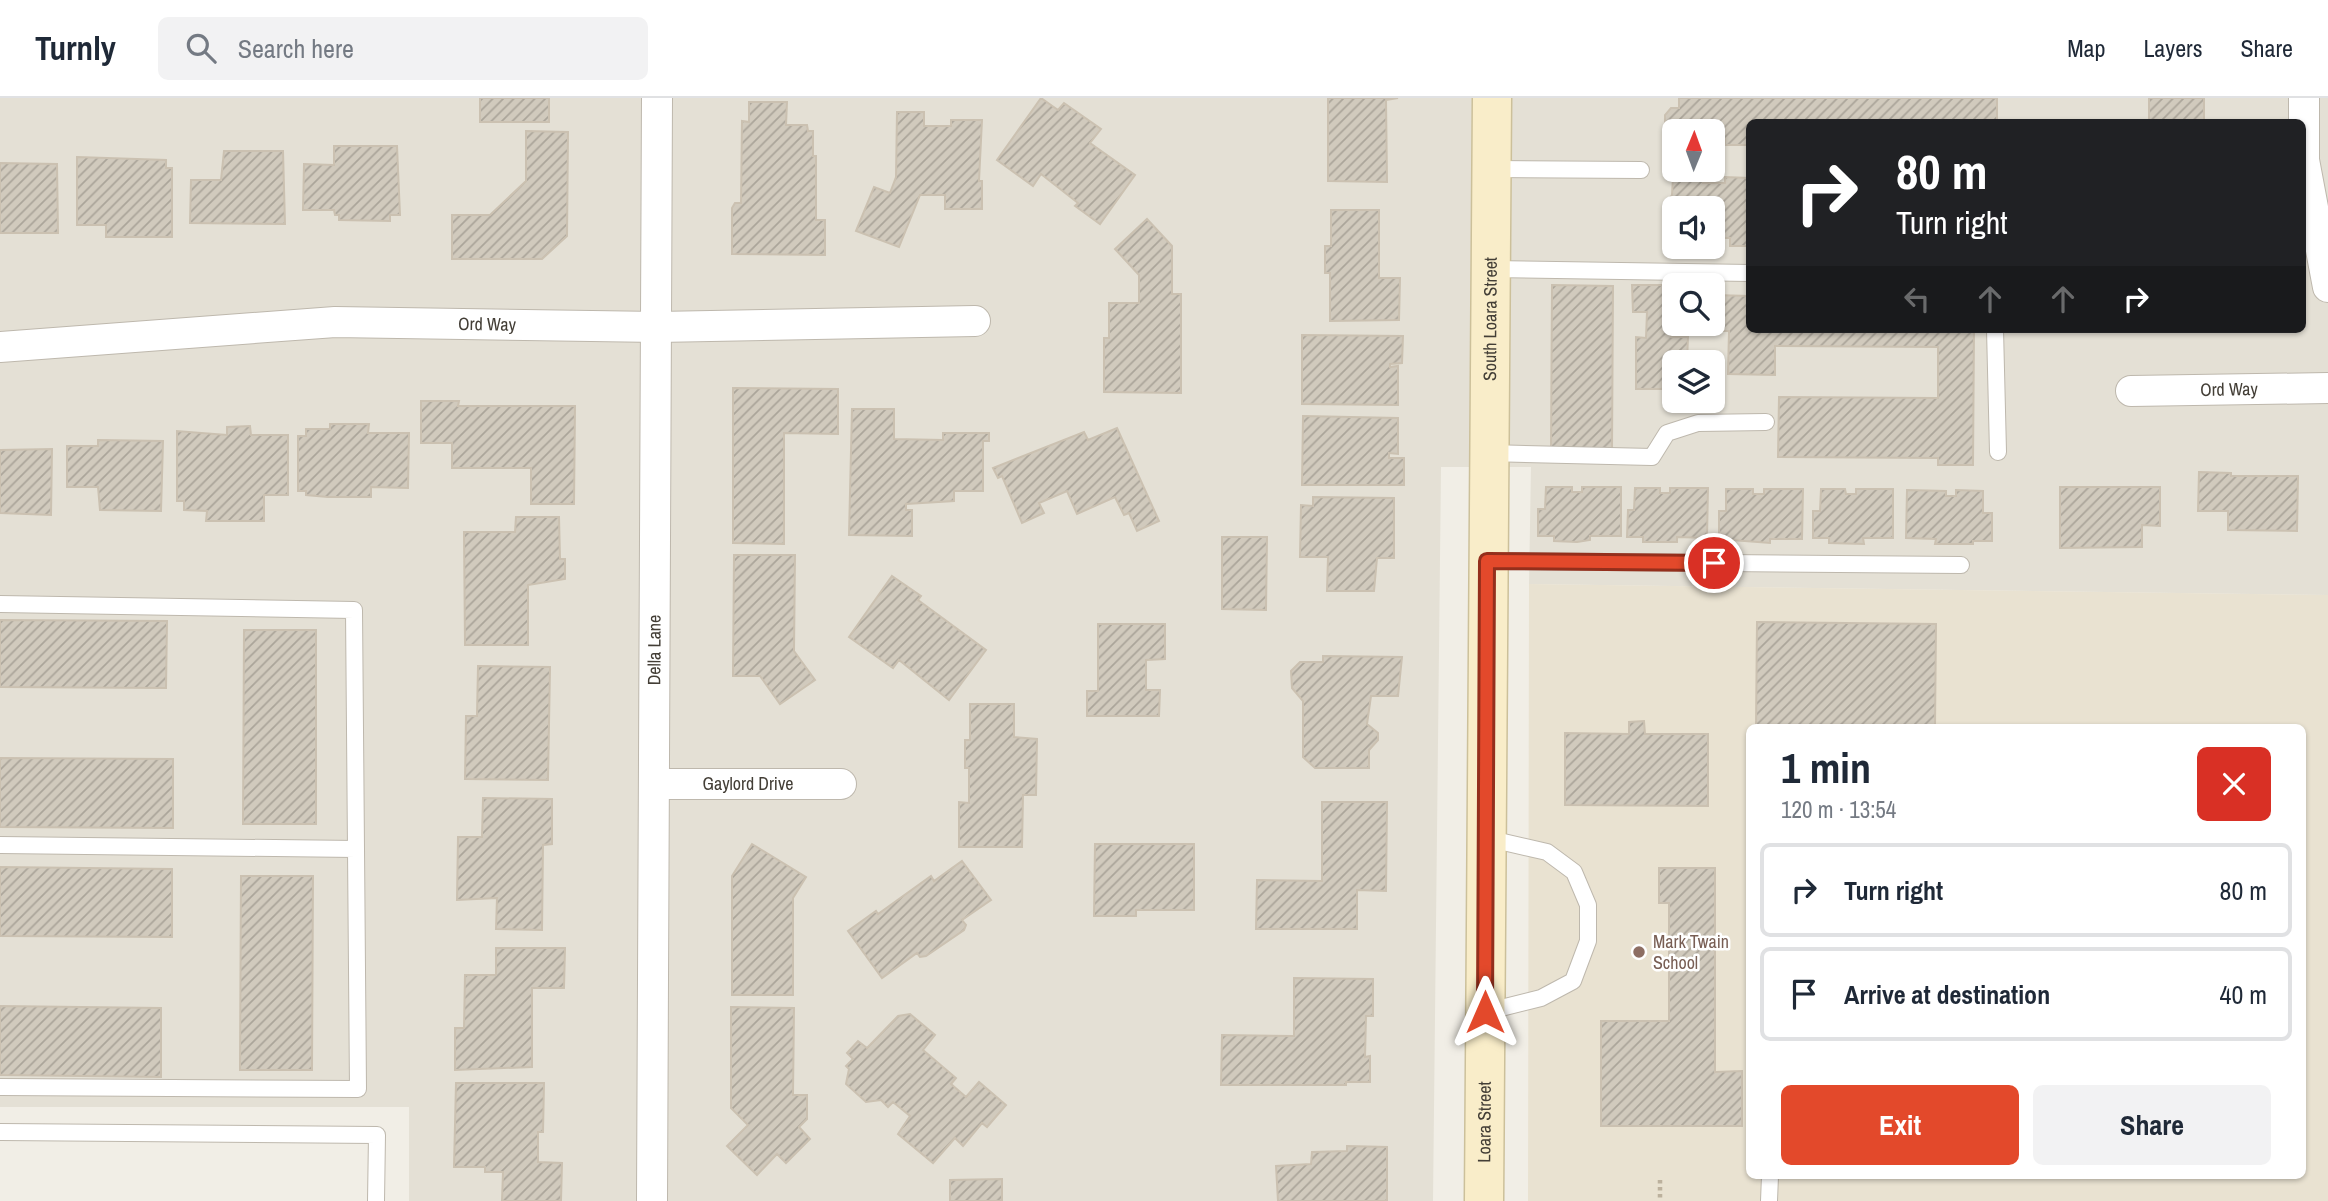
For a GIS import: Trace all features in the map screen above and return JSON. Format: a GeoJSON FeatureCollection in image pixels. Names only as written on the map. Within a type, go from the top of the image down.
{"type":"FeatureCollection","features":[{"type":"Feature","properties":{"kind":"street","name":"Della Lane"},"geometry":{"type":"LineString","coordinates":[[652,1201],[657,98]]}},
{"type":"Feature","properties":{"kind":"street","name":"South Loara Street"},"geometry":{"type":"LineString","coordinates":[[1487,550],[1492,98]]}},
{"type":"Feature","properties":{"kind":"street"},"geometry":{"type":"LineString","coordinates":[[2304,98],[2304,119]]}},
{"type":"Feature","properties":{"kind":"street"},"geometry":{"type":"LineString","coordinates":[[2306,171],[2328,287]]}},
{"type":"Feature","properties":{"kind":"street","name":"Ord Way"},"geometry":{"type":"LineString","coordinates":[[0,347],[335,322],[658,327],[975,321]]}},
{"type":"Feature","properties":{"kind":"street","name":"Ord Way"},"geometry":{"type":"LineString","coordinates":[[2130,391],[2328,388]]}},
{"type":"Feature","properties":{"kind":"street","name":"Loara Street"},"geometry":{"type":"LineString","coordinates":[[1484,1201],[1487,550]]}},
{"type":"Feature","properties":{"kind":"street","name":"Gaylord Drive"},"geometry":{"type":"LineString","coordinates":[[654,784],[841,784]]}},
{"type":"Feature","properties":{"kind":"lane"},"geometry":{"type":"LineString","coordinates":[[1492,169],[1641,170]]}},
{"type":"Feature","properties":{"kind":"lane"},"geometry":{"type":"LineString","coordinates":[[1490,269],[1746,273]]}},
{"type":"Feature","properties":{"kind":"lane"},"geometry":{"type":"LineString","coordinates":[[1995,333],[1998,452]]}},
{"type":"Feature","properties":{"kind":"lane"},"geometry":{"type":"LineString","coordinates":[[1488,453],[1652,457],[1667,433],[1698,423],[1766,422]]}},
{"type":"Feature","properties":{"kind":"lane"},"geometry":{"type":"LineString","coordinates":[[1487,550],[1961,565]]}},
{"type":"Feature","properties":{"kind":"lane"},"geometry":{"type":"LineString","coordinates":[[0,604],[354,610],[358,1089],[0,1087]]}},
{"type":"Feature","properties":{"kind":"lane"},"geometry":{"type":"LineString","coordinates":[[1485,1012],[1541,998],[1573,981],[1588,941],[1588,905],[1574,872],[1547,852],[1486,838]]}},
{"type":"Feature","properties":{"kind":"lane"},"geometry":{"type":"LineString","coordinates":[[0,845],[356,849]]}},
{"type":"Feature","properties":{"kind":"lane"},"geometry":{"type":"LineString","coordinates":[[0,1132],[377,1135],[376,1201]]}},
{"type":"Feature","properties":{"kind":"lane"},"geometry":{"type":"LineString","coordinates":[[1769,1201],[1770,1179]]}},
{"type":"Feature","properties":{"kind":"path"},"geometry":{"type":"LineString","coordinates":[[1660,1180],[1660,1201]]}},
{"type":"Feature","properties":{"kind":"shaded area"},"geometry":{"type":"Polygon","coordinates":[[[0,98],[2328,98],[2328,595],[1529,584],[1531,467],[1441,467],[1433,1201],[409,1201],[409,1107],[0,1107],[0,98]]]}},
{"type":"Feature","properties":{"kind":"shaded area","name":"Mark Twain School"},"geometry":{"type":"Polygon","coordinates":[[[1529,584],[2328,595],[2328,1201],[1528,1201],[1529,584]]]}},
{"type":"Feature","properties":{"kind":"building"},"geometry":{"type":"Polygon","coordinates":[[[480,98],[549,98],[549,122],[480,122],[480,98]]]}},
{"type":"Feature","properties":{"kind":"building"},"geometry":{"type":"Polygon","coordinates":[[[1041,98],[1058,110],[1064,103],[1101,129],[1090,143],[1135,175],[1100,224],[1075,206],[1078,203],[1041,174],[1033,186],[997,160],[1041,98]]]}},
{"type":"Feature","properties":{"kind":"building"},"geometry":{"type":"Polygon","coordinates":[[[1328,98],[1398,98],[1386,100],[1387,182],[1328,181],[1328,98]]]}},
{"type":"Feature","properties":{"kind":"building"},"geometry":{"type":"Polygon","coordinates":[[[1679,98],[1997,98],[1997,119],[1746,119],[1746,145],[1726,145],[1726,119],[1665,119],[1671,108],[1679,108],[1679,98]]]}},
{"type":"Feature","properties":{"kind":"building"},"geometry":{"type":"Polygon","coordinates":[[[2149,98],[2204,98],[2204,119],[2149,119],[2149,98]]]}},
{"type":"Feature","properties":{"kind":"building"},"geometry":{"type":"Polygon","coordinates":[[[749,102],[787,102],[786,125],[807,125],[808,131],[813,131],[813,156],[816,156],[816,220],[825,220],[825,255],[732,254],[732,208],[735,203],[741,203],[742,121],[749,122],[749,102]]]}},
{"type":"Feature","properties":{"kind":"building"},"geometry":{"type":"Polygon","coordinates":[[[897,112],[924,112],[924,126],[951,126],[951,120],[982,120],[979,181],[982,181],[982,209],[945,209],[945,195],[920,195],[899,247],[856,231],[874,187],[890,193],[896,177],[897,112]]]}},
{"type":"Feature","properties":{"kind":"building"},"geometry":{"type":"Polygon","coordinates":[[[526,131],[568,132],[567,236],[542,259],[452,259],[452,215],[490,215],[526,181],[526,131]]]}},
{"type":"Feature","properties":{"kind":"building"},"geometry":{"type":"Polygon","coordinates":[[[334,146],[397,146],[400,215],[390,215],[390,221],[339,220],[339,215],[335,215],[334,210],[303,210],[304,164],[334,165],[334,146]]]}},
{"type":"Feature","properties":{"kind":"building"},"geometry":{"type":"Polygon","coordinates":[[[224,151],[283,151],[285,224],[190,223],[191,180],[221,180],[224,151]]]}},
{"type":"Feature","properties":{"kind":"building"},"geometry":{"type":"Polygon","coordinates":[[[77,157],[166,160],[166,168],[172,168],[172,237],[106,237],[106,225],[77,225],[77,157]]]}},
{"type":"Feature","properties":{"kind":"building"},"geometry":{"type":"Polygon","coordinates":[[[0,163],[57,164],[58,233],[0,233],[0,163]]]}},
{"type":"Feature","properties":{"kind":"building"},"geometry":{"type":"Polygon","coordinates":[[[1726,177],[1746,178],[1746,246],[1730,246],[1730,238],[1725,238],[1725,196],[1671,196],[1673,182],[1725,183],[1726,177]]]}},
{"type":"Feature","properties":{"kind":"building"},"geometry":{"type":"Polygon","coordinates":[[[1331,210],[1379,210],[1379,278],[1400,278],[1399,320],[1330,321],[1330,273],[1325,273],[1325,246],[1331,246],[1331,210]]]}},
{"type":"Feature","properties":{"kind":"building"},"geometry":{"type":"Polygon","coordinates":[[[1147,219],[1172,246],[1172,294],[1181,294],[1181,393],[1104,392],[1104,338],[1109,338],[1109,303],[1139,303],[1139,275],[1115,249],[1147,219]]]}},
{"type":"Feature","properties":{"kind":"building"},"geometry":{"type":"Polygon","coordinates":[[[1552,285],[1613,286],[1612,450],[1551,449],[1552,285]]]}},
{"type":"Feature","properties":{"kind":"building"},"geometry":{"type":"Polygon","coordinates":[[[1632,285],[1662,285],[1662,336],[1688,337],[1687,350],[1662,350],[1662,389],[1636,389],[1636,337],[1646,338],[1647,312],[1633,312],[1632,285]]]}},
{"type":"Feature","properties":{"kind":"building"},"geometry":{"type":"Polygon","coordinates":[[[1725,295],[1746,296],[1746,333],[1974,333],[1973,465],[1938,465],[1938,458],[1778,457],[1779,397],[1938,398],[1938,347],[1775,346],[1775,375],[1728,374],[1729,331],[1725,331],[1725,295]]]}},
{"type":"Feature","properties":{"kind":"building"},"geometry":{"type":"Polygon","coordinates":[[[1302,335],[1403,336],[1402,363],[1390,364],[1390,367],[1398,366],[1398,405],[1302,404],[1302,335]]]}},
{"type":"Feature","properties":{"kind":"building"},"geometry":{"type":"Polygon","coordinates":[[[733,388],[838,389],[838,434],[784,433],[784,544],[733,543],[733,388]]]}},
{"type":"Feature","properties":{"kind":"building"},"geometry":{"type":"Polygon","coordinates":[[[421,401],[459,401],[458,406],[575,406],[574,504],[531,504],[531,468],[452,468],[452,443],[421,443],[421,401]]]}},
{"type":"Feature","properties":{"kind":"building"},"geometry":{"type":"Polygon","coordinates":[[[852,409],[894,409],[894,439],[943,440],[943,433],[989,433],[989,441],[983,441],[983,491],[954,491],[954,501],[906,504],[906,510],[912,510],[912,536],[849,535],[852,409]]]}},
{"type":"Feature","properties":{"kind":"building"},"geometry":{"type":"Polygon","coordinates":[[[1303,416],[1398,418],[1398,454],[1389,453],[1389,458],[1404,458],[1404,485],[1302,485],[1303,416]]]}},
{"type":"Feature","properties":{"kind":"building"},"geometry":{"type":"Polygon","coordinates":[[[330,424],[369,424],[368,433],[409,433],[408,488],[371,487],[371,497],[328,497],[306,495],[306,491],[298,491],[298,436],[306,436],[306,429],[330,429],[330,424]]]}},
{"type":"Feature","properties":{"kind":"building"},"geometry":{"type":"Polygon","coordinates":[[[250,426],[251,435],[288,435],[288,495],[264,495],[264,521],[206,521],[207,511],[184,510],[184,501],[177,501],[177,431],[227,435],[227,427],[250,426]]]}},
{"type":"Feature","properties":{"kind":"building"},"geometry":{"type":"Polygon","coordinates":[[[1117,428],[1159,521],[1137,531],[1129,513],[1124,515],[1115,497],[1077,514],[1067,491],[1039,503],[1044,513],[1022,523],[1002,476],[998,478],[993,468],[1084,432],[1088,440],[1117,428]]]}},
{"type":"Feature","properties":{"kind":"building"},"geometry":{"type":"Polygon","coordinates":[[[98,440],[163,441],[161,511],[100,510],[98,487],[67,487],[67,446],[98,446],[98,440]]]}},
{"type":"Feature","properties":{"kind":"building"},"geometry":{"type":"Polygon","coordinates":[[[52,449],[51,515],[0,513],[0,450],[52,449]]]}},
{"type":"Feature","properties":{"kind":"building"},"geometry":{"type":"Polygon","coordinates":[[[2199,472],[2231,473],[2231,476],[2298,476],[2297,531],[2228,530],[2228,511],[2198,511],[2199,472]]]}},
{"type":"Feature","properties":{"kind":"building"},"geometry":{"type":"Polygon","coordinates":[[[1546,487],[1572,487],[1572,492],[1582,492],[1582,487],[1621,487],[1621,536],[1590,536],[1590,540],[1577,542],[1554,541],[1554,536],[1538,536],[1538,509],[1545,509],[1546,487]]]}},
{"type":"Feature","properties":{"kind":"building"},"geometry":{"type":"Polygon","coordinates":[[[2060,487],[2160,487],[2160,526],[2142,525],[2142,547],[2060,548],[2060,487]]]}},
{"type":"Feature","properties":{"kind":"building"},"geometry":{"type":"Polygon","coordinates":[[[1635,488],[1660,488],[1660,493],[1670,493],[1670,488],[1708,488],[1707,538],[1677,537],[1677,542],[1643,542],[1643,537],[1627,537],[1628,510],[1634,510],[1635,488]]]}},
{"type":"Feature","properties":{"kind":"building"},"geometry":{"type":"Polygon","coordinates":[[[1726,489],[1753,489],[1753,494],[1764,494],[1764,489],[1803,489],[1802,539],[1770,539],[1770,543],[1719,539],[1719,511],[1726,511],[1726,489]]]}},
{"type":"Feature","properties":{"kind":"building"},"geometry":{"type":"Polygon","coordinates":[[[1821,489],[1845,489],[1846,494],[1856,494],[1856,489],[1893,489],[1893,538],[1863,538],[1864,544],[1829,543],[1829,538],[1813,538],[1813,511],[1820,511],[1821,489]]]}},
{"type":"Feature","properties":{"kind":"building"},"geometry":{"type":"Polygon","coordinates":[[[1907,490],[1946,491],[1946,496],[1956,496],[1956,490],[1983,491],[1983,513],[1992,513],[1992,541],[1935,544],[1936,539],[1906,538],[1907,490]]]}},
{"type":"Feature","properties":{"kind":"building"},"geometry":{"type":"Polygon","coordinates":[[[1313,497],[1394,498],[1394,558],[1377,558],[1374,591],[1327,591],[1328,557],[1300,557],[1301,505],[1313,506],[1313,497]]]}},
{"type":"Feature","properties":{"kind":"building"},"geometry":{"type":"Polygon","coordinates":[[[516,517],[559,517],[560,559],[565,559],[565,579],[528,585],[528,645],[465,645],[464,532],[515,532],[516,517]]]}},
{"type":"Feature","properties":{"kind":"building"},"geometry":{"type":"Polygon","coordinates":[[[1222,537],[1267,537],[1266,610],[1222,609],[1222,537]]]}},
{"type":"Feature","properties":{"kind":"building"},"geometry":{"type":"Polygon","coordinates":[[[734,555],[795,555],[794,651],[815,680],[780,704],[760,676],[733,676],[734,555]]]}},
{"type":"Feature","properties":{"kind":"building"},"geometry":{"type":"Polygon","coordinates":[[[892,576],[921,596],[918,600],[986,650],[949,700],[899,660],[893,668],[849,637],[892,576]]]}},
{"type":"Feature","properties":{"kind":"building"},"geometry":{"type":"Polygon","coordinates":[[[0,620],[167,621],[166,688],[0,687],[0,620]]]}},
{"type":"Feature","properties":{"kind":"building"},"geometry":{"type":"Polygon","coordinates":[[[1757,622],[1936,624],[1935,724],[1756,724],[1757,622]]]}},
{"type":"Feature","properties":{"kind":"building"},"geometry":{"type":"Polygon","coordinates":[[[1098,624],[1165,624],[1165,659],[1146,660],[1146,690],[1160,690],[1159,716],[1087,716],[1087,691],[1098,691],[1098,624]]]}},
{"type":"Feature","properties":{"kind":"building"},"geometry":{"type":"Polygon","coordinates":[[[244,630],[316,630],[316,824],[243,824],[244,630]]]}},
{"type":"Feature","properties":{"kind":"building"},"geometry":{"type":"Polygon","coordinates":[[[1323,656],[1402,657],[1398,696],[1371,696],[1367,724],[1378,733],[1378,740],[1369,750],[1369,768],[1315,768],[1303,757],[1303,701],[1292,688],[1291,671],[1300,662],[1323,662],[1323,656]]]}},
{"type":"Feature","properties":{"kind":"building"},"geometry":{"type":"Polygon","coordinates":[[[478,666],[550,667],[548,780],[465,779],[466,716],[477,716],[478,666]]]}},
{"type":"Feature","properties":{"kind":"building"},"geometry":{"type":"Polygon","coordinates":[[[970,704],[1014,704],[1014,737],[1037,739],[1036,795],[1023,795],[1022,847],[959,847],[959,802],[969,803],[969,768],[965,768],[965,740],[970,740],[970,704]]]}},
{"type":"Feature","properties":{"kind":"building"},"geometry":{"type":"Polygon","coordinates":[[[1644,721],[1645,734],[1708,734],[1708,806],[1565,805],[1565,733],[1629,734],[1629,722],[1644,721]]]}},
{"type":"Feature","properties":{"kind":"building"},"geometry":{"type":"Polygon","coordinates":[[[0,758],[173,759],[173,828],[0,827],[0,758]]]}},
{"type":"Feature","properties":{"kind":"building"},"geometry":{"type":"Polygon","coordinates":[[[483,798],[552,799],[552,844],[543,845],[542,930],[496,929],[497,898],[457,900],[458,837],[482,837],[483,798]]]}},
{"type":"Feature","properties":{"kind":"building"},"geometry":{"type":"Polygon","coordinates":[[[1322,802],[1387,802],[1386,891],[1357,890],[1357,929],[1256,929],[1257,880],[1322,881],[1322,802]]]}},
{"type":"Feature","properties":{"kind":"building"},"geometry":{"type":"Polygon","coordinates":[[[752,844],[806,877],[793,898],[793,995],[732,995],[732,876],[752,844]]]}},
{"type":"Feature","properties":{"kind":"building"},"geometry":{"type":"Polygon","coordinates":[[[1095,844],[1194,844],[1194,910],[1136,910],[1136,916],[1094,916],[1095,844]]]}},
{"type":"Feature","properties":{"kind":"building"},"geometry":{"type":"Polygon","coordinates":[[[962,861],[991,900],[962,920],[966,925],[964,930],[926,956],[920,957],[917,953],[882,978],[848,931],[876,911],[878,914],[931,876],[934,881],[962,861]]]}},
{"type":"Feature","properties":{"kind":"building"},"geometry":{"type":"Polygon","coordinates":[[[0,867],[172,869],[172,937],[0,936],[0,867]]]}},
{"type":"Feature","properties":{"kind":"building"},"geometry":{"type":"Polygon","coordinates":[[[1659,868],[1715,868],[1715,1072],[1742,1071],[1742,1126],[1601,1126],[1601,1021],[1669,1021],[1669,903],[1659,903],[1659,868]]]}},
{"type":"Feature","properties":{"kind":"building"},"geometry":{"type":"Polygon","coordinates":[[[241,876],[313,876],[312,1070],[240,1070],[241,876]]]}},
{"type":"Feature","properties":{"kind":"building"},"geometry":{"type":"Polygon","coordinates":[[[496,948],[565,948],[564,988],[532,988],[532,1067],[455,1070],[455,1028],[464,1028],[465,975],[496,975],[496,948]]]}},
{"type":"Feature","properties":{"kind":"building"},"geometry":{"type":"Polygon","coordinates":[[[1294,978],[1373,979],[1373,1016],[1366,1016],[1365,1057],[1370,1056],[1370,1082],[1346,1082],[1346,1085],[1221,1085],[1222,1035],[1294,1036],[1294,978]]]}},
{"type":"Feature","properties":{"kind":"building"},"geometry":{"type":"Polygon","coordinates":[[[0,1006],[161,1008],[161,1077],[0,1075],[0,1006]]]}},
{"type":"Feature","properties":{"kind":"building"},"geometry":{"type":"Polygon","coordinates":[[[731,1007],[794,1008],[793,1095],[807,1095],[807,1119],[799,1127],[810,1139],[786,1163],[777,1154],[757,1175],[727,1146],[748,1125],[731,1108],[731,1007]]]}},
{"type":"Feature","properties":{"kind":"building"},"geometry":{"type":"Polygon","coordinates":[[[910,1014],[935,1035],[923,1050],[956,1078],[951,1084],[966,1097],[979,1082],[1006,1105],[987,1127],[982,1123],[963,1146],[955,1138],[933,1163],[898,1134],[910,1116],[893,1102],[888,1107],[881,1100],[866,1102],[846,1084],[849,1069],[846,1066],[853,1059],[847,1053],[858,1041],[867,1048],[898,1016],[910,1014]]]}},
{"type":"Feature","properties":{"kind":"building"},"geometry":{"type":"Polygon","coordinates":[[[456,1083],[544,1083],[543,1132],[538,1132],[538,1162],[562,1163],[561,1201],[502,1201],[503,1172],[485,1172],[485,1167],[454,1167],[456,1083]]]}},
{"type":"Feature","properties":{"kind":"building"},"geometry":{"type":"Polygon","coordinates":[[[1347,1146],[1387,1147],[1387,1201],[1278,1201],[1276,1166],[1311,1164],[1312,1152],[1347,1151],[1347,1146]]]}},
{"type":"Feature","properties":{"kind":"building"},"geometry":{"type":"Polygon","coordinates":[[[1002,1179],[1002,1201],[950,1201],[950,1180],[1002,1179]]]}},
{"type":"Feature","properties":{"kind":"place","name":"Mark Twain School"},"geometry":{"type":"Point","coordinates":[1639,952]}},
{"type":"Feature","properties":{"kind":"route"},"geometry":{"type":"LineString","coordinates":[[1485,1012],[1487,561],[1714,563]]}}]}
